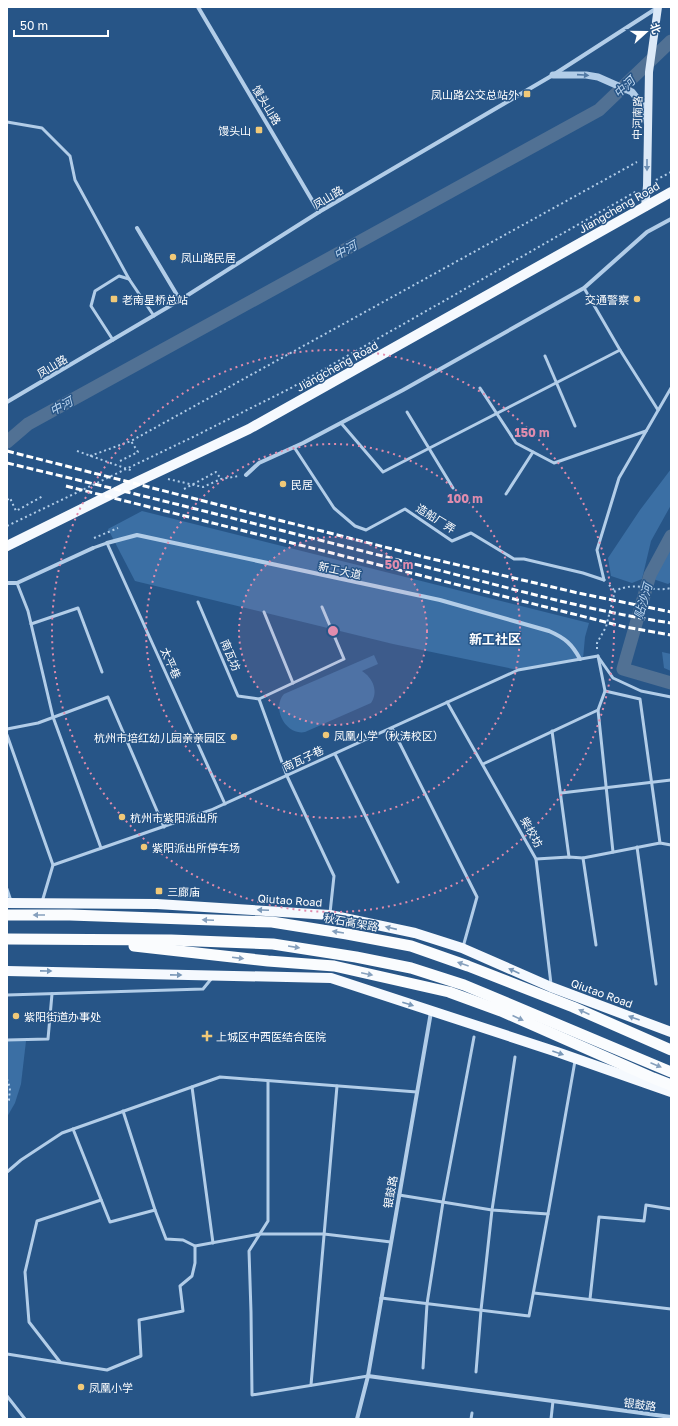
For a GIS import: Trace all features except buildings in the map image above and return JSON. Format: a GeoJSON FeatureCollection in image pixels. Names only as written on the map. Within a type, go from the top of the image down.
{"type":"FeatureCollection","features":[{"type":"Feature","properties":{"kind":"highway","name":"秋石高架路"},"geometry":{"type":"LineString","coordinates":[[7,915],[272,922],[410,946],[468,966],[573,1007],[671,1050]]}},
{"type":"Feature","properties":{"kind":"highway"},"geometry":{"type":"LineString","coordinates":[[7,939],[171,940],[273,944],[356,957],[411,968],[464,985],[671,1072]]}},
{"type":"Feature","properties":{"kind":"highway"},"geometry":{"type":"LineString","coordinates":[[74,940],[268,961],[334,966],[442,990],[501,1011],[671,1085]]}},
{"type":"Feature","properties":{"kind":"main road","name":"中河南路"},"geometry":{"type":"LineString","coordinates":[[645,207],[647,186],[649,72],[659,7]]}},
{"type":"Feature","properties":{"kind":"main road","name":"Jiangcheng Road"},"geometry":{"type":"LineString","coordinates":[[7,546],[126,486],[250,429],[671,192]]}},
{"type":"Feature","properties":{"kind":"main road","name":"Qiutao Road"},"geometry":{"type":"LineString","coordinates":[[9,903],[157,904],[330,914],[415,933],[462,948],[551,987],[671,1032]]}},
{"type":"Feature","properties":{"kind":"main road"},"geometry":{"type":"LineString","coordinates":[[7,970],[331,978],[671,1092]]}},
{"type":"Feature","properties":{"kind":"street","name":"馒头山路"},"geometry":{"type":"LineString","coordinates":[[198,7],[320,212]]}},
{"type":"Feature","properties":{"kind":"street","name":"凤山路"},"geometry":{"type":"LineString","coordinates":[[7,402],[154,316],[320,212],[553,75],[659,7]]}},
{"type":"Feature","properties":{"kind":"street"},"geometry":{"type":"LineString","coordinates":[[553,75],[586,75],[611,82],[632,92],[642,105],[648,126]]}},
{"type":"Feature","properties":{"kind":"street"},"geometry":{"type":"LineString","coordinates":[[246,474],[259,463],[341,423],[423,379],[584,288],[648,232],[671,219]]}},
{"type":"Feature","properties":{"kind":"street"},"geometry":{"type":"LineString","coordinates":[[137,228],[180,300]]}},
{"type":"Feature","properties":{"kind":"street","name":"新工大道"},"geometry":{"type":"LineString","coordinates":[[107,543],[138,535],[440,600],[549,631],[563,637],[575,648],[580,659]]}},
{"type":"Feature","properties":{"kind":"street"},"geometry":{"type":"LineString","coordinates":[[7,582],[16,583],[93,548]]}},
{"type":"Feature","properties":{"kind":"street","name":"银鼓路"},"geometry":{"type":"LineString","coordinates":[[357,1419],[368,1376],[431,1011]]}},
{"type":"Feature","properties":{"kind":"street","name":"银鼓路"},"geometry":{"type":"LineString","coordinates":[[368,1376],[671,1417]]}},
{"type":"Feature","properties":{"kind":"lane"},"geometry":{"type":"LineString","coordinates":[[7,122],[42,128],[70,156],[75,180],[129,279],[154,316]]}},
{"type":"Feature","properties":{"kind":"lane"},"geometry":{"type":"LineString","coordinates":[[113,340],[91,306],[95,292],[119,276],[129,279]]}},
{"type":"Feature","properties":{"kind":"lane"},"geometry":{"type":"LineString","coordinates":[[584,288],[620,350],[658,410]]}},
{"type":"Feature","properties":{"kind":"lane"},"geometry":{"type":"LineString","coordinates":[[341,423],[384,472],[620,350]]}},
{"type":"Feature","properties":{"kind":"lane"},"geometry":{"type":"LineString","coordinates":[[544,356],[575,426]]}},
{"type":"Feature","properties":{"kind":"lane"},"geometry":{"type":"LineString","coordinates":[[480,388],[516,443],[554,463],[646,431],[671,388]]}},
{"type":"Feature","properties":{"kind":"lane"},"geometry":{"type":"LineString","coordinates":[[407,412],[453,488]]}},
{"type":"Feature","properties":{"kind":"lane","name":"造船厂弄"},"geometry":{"type":"LineString","coordinates":[[294,447],[334,508],[355,526],[366,530],[405,509],[452,541],[471,533],[514,559],[524,559],[583,573],[604,580],[597,550],[619,478],[646,431]]}},
{"type":"Feature","properties":{"kind":"lane"},"geometry":{"type":"LineString","coordinates":[[506,494],[533,452]]}},
{"type":"Feature","properties":{"kind":"lane"},"geometry":{"type":"LineString","coordinates":[[93,548],[107,543]]}},
{"type":"Feature","properties":{"kind":"lane","name":"太平巷"},"geometry":{"type":"LineString","coordinates":[[107,543],[225,804]]}},
{"type":"Feature","properties":{"kind":"lane"},"geometry":{"type":"LineString","coordinates":[[16,583],[28,611],[53,717],[101,848]]}},
{"type":"Feature","properties":{"kind":"lane","name":"南瓦坊"},"geometry":{"type":"LineString","coordinates":[[198,602],[238,696],[259,699]]}},
{"type":"Feature","properties":{"kind":"lane"},"geometry":{"type":"LineString","coordinates":[[322,607],[344,660],[259,699],[287,776],[334,876],[330,914]]}},
{"type":"Feature","properties":{"kind":"lane"},"geometry":{"type":"LineString","coordinates":[[31,624],[78,608],[102,672]]}},
{"type":"Feature","properties":{"kind":"lane"},"geometry":{"type":"LineString","coordinates":[[264,612],[293,683]]}},
{"type":"Feature","properties":{"kind":"lane"},"geometry":{"type":"LineString","coordinates":[[598,656],[605,691],[598,710],[613,852]]}},
{"type":"Feature","properties":{"kind":"lane"},"geometry":{"type":"LineString","coordinates":[[598,656],[613,678],[641,691],[671,697]]}},
{"type":"Feature","properties":{"kind":"lane","name":"南瓦子巷"},"geometry":{"type":"LineString","coordinates":[[53,865],[211,810],[518,670],[598,656]]}},
{"type":"Feature","properties":{"kind":"lane"},"geometry":{"type":"LineString","coordinates":[[605,691],[640,699],[660,843]]}},
{"type":"Feature","properties":{"kind":"lane"},"geometry":{"type":"LineString","coordinates":[[7,729],[38,723],[108,697],[164,827]]}},
{"type":"Feature","properties":{"kind":"lane","name":"柴校坊"},"geometry":{"type":"LineString","coordinates":[[447,702],[536,859],[551,987]]}},
{"type":"Feature","properties":{"kind":"lane"},"geometry":{"type":"LineString","coordinates":[[483,764],[598,710]]}},
{"type":"Feature","properties":{"kind":"lane"},"geometry":{"type":"LineString","coordinates":[[392,728],[477,897],[462,948]]}},
{"type":"Feature","properties":{"kind":"lane"},"geometry":{"type":"LineString","coordinates":[[552,731],[569,857]]}},
{"type":"Feature","properties":{"kind":"lane"},"geometry":{"type":"LineString","coordinates":[[7,735],[53,865],[41,904]]}},
{"type":"Feature","properties":{"kind":"lane"},"geometry":{"type":"LineString","coordinates":[[335,754],[398,882]]}},
{"type":"Feature","properties":{"kind":"lane"},"geometry":{"type":"LineString","coordinates":[[561,793],[671,780]]}},
{"type":"Feature","properties":{"kind":"lane"},"geometry":{"type":"LineString","coordinates":[[536,859],[569,857],[583,858],[660,843],[671,846]]}},
{"type":"Feature","properties":{"kind":"lane"},"geometry":{"type":"LineString","coordinates":[[637,847],[656,984]]}},
{"type":"Feature","properties":{"kind":"lane"},"geometry":{"type":"LineString","coordinates":[[583,858],[596,945]]}},
{"type":"Feature","properties":{"kind":"lane"},"geometry":{"type":"LineString","coordinates":[[7,889],[9,903]]}},
{"type":"Feature","properties":{"kind":"lane"},"geometry":{"type":"LineString","coordinates":[[7,995],[203,989],[214,976]]}},
{"type":"Feature","properties":{"kind":"lane"},"geometry":{"type":"LineString","coordinates":[[7,1040],[48,1039],[52,994]]}},
{"type":"Feature","properties":{"kind":"lane"},"geometry":{"type":"LineString","coordinates":[[423,1368],[427,1304],[443,1202],[474,1037]]}},
{"type":"Feature","properties":{"kind":"lane"},"geometry":{"type":"LineString","coordinates":[[476,1372],[492,1210],[515,1057]]}},
{"type":"Feature","properties":{"kind":"lane"},"geometry":{"type":"LineString","coordinates":[[381,1298],[529,1316],[575,1059]]}},
{"type":"Feature","properties":{"kind":"lane"},"geometry":{"type":"LineString","coordinates":[[7,1172],[21,1160],[62,1133],[220,1077],[417,1092]]}},
{"type":"Feature","properties":{"kind":"lane"},"geometry":{"type":"LineString","coordinates":[[268,1081],[268,1221],[249,1252],[252,1395],[368,1376]]}},
{"type":"Feature","properties":{"kind":"lane"},"geometry":{"type":"LineString","coordinates":[[311,1385],[337,1086]]}},
{"type":"Feature","properties":{"kind":"lane"},"geometry":{"type":"LineString","coordinates":[[192,1087],[213,1243]]}},
{"type":"Feature","properties":{"kind":"lane"},"geometry":{"type":"LineString","coordinates":[[123,1111],[166,1239],[183,1240],[195,1246],[260,1234],[324,1234],[391,1242]]}},
{"type":"Feature","properties":{"kind":"lane"},"geometry":{"type":"LineString","coordinates":[[73,1129],[110,1222],[155,1210]]}},
{"type":"Feature","properties":{"kind":"lane"},"geometry":{"type":"LineString","coordinates":[[399,1195],[492,1210],[548,1214]]}},
{"type":"Feature","properties":{"kind":"lane"},"geometry":{"type":"LineString","coordinates":[[60,1362],[29,1322],[26,1272],[37,1221],[101,1200]]}},
{"type":"Feature","properties":{"kind":"lane"},"geometry":{"type":"LineString","coordinates":[[590,1300],[598,1217],[644,1221],[646,1205],[671,1209]]}},
{"type":"Feature","properties":{"kind":"lane"},"geometry":{"type":"LineString","coordinates":[[7,1354],[107,1370],[141,1356],[139,1320],[183,1310],[180,1286],[192,1276],[195,1263],[195,1246]]}},
{"type":"Feature","properties":{"kind":"lane"},"geometry":{"type":"LineString","coordinates":[[534,1293],[671,1309]]}},
{"type":"Feature","properties":{"kind":"lane"},"geometry":{"type":"LineString","coordinates":[[7,1396],[25,1419]]}},
{"type":"Feature","properties":{"kind":"lane"},"geometry":{"type":"LineString","coordinates":[[551,1419],[553,1401]]}},
{"type":"Feature","properties":{"kind":"lane"},"geometry":{"type":"LineString","coordinates":[[471,1419],[472,1413]]}},
{"type":"Feature","properties":{"kind":"path"},"geometry":{"type":"LineString","coordinates":[[90,456],[131,442],[647,157]]}},
{"type":"Feature","properties":{"kind":"path"},"geometry":{"type":"LineString","coordinates":[[7,526],[195,436],[291,388],[671,172]]}},
{"type":"Feature","properties":{"kind":"path"},"geometry":{"type":"LineString","coordinates":[[120,461],[138,452],[131,442]]}},
{"type":"Feature","properties":{"kind":"path"},"geometry":{"type":"LineString","coordinates":[[184,489],[216,472],[221,479]]}},
{"type":"Feature","properties":{"kind":"path"},"geometry":{"type":"LineString","coordinates":[[203,487],[221,479],[246,474]]}},
{"type":"Feature","properties":{"kind":"path"},"geometry":{"type":"LineString","coordinates":[[7,500],[10,498],[16,511],[43,496]]}},
{"type":"Feature","properties":{"kind":"path"},"geometry":{"type":"LineString","coordinates":[[598,656],[597,643],[606,627],[614,592],[624,586],[636,586],[662,590],[671,588]]}},
{"type":"Feature","properties":{"kind":"path"},"geometry":{"type":"LineString","coordinates":[[7,1080],[10,1088],[9,1100],[7,1100]]}},
{"type":"Feature","properties":{"kind":"shaded area"},"geometry":{"type":"Polygon","coordinates":[[[671,469],[671,505],[651,541],[642,579],[632,583],[611,576],[608,558],[640,510],[671,469]]]}},
{"type":"Feature","properties":{"kind":"shaded area"},"geometry":{"type":"Polygon","coordinates":[[[142,511],[589,623],[585,637],[583,659],[518,670],[393,644],[135,581],[108,529],[142,511]]]}},
{"type":"Feature","properties":{"kind":"shaded area"},"geometry":{"type":"Polygon","coordinates":[[[671,546],[671,582],[668,584],[653,579],[671,546]]]}},
{"type":"Feature","properties":{"kind":"shaded area"},"geometry":{"type":"Polygon","coordinates":[[[662,652],[671,654],[671,671],[664,668],[662,652]]]}},
{"type":"Feature","properties":{"kind":"shaded area"},"geometry":{"type":"Polygon","coordinates":[[[374,655],[378,664],[362,671],[369,677],[374,686],[375,694],[371,703],[305,732],[292,730],[282,720],[279,706],[280,700],[284,694],[374,655]]]}},
{"type":"Feature","properties":{"kind":"shaded area"},"geometry":{"type":"Polygon","coordinates":[[[7,1040],[26,1041],[21,1084],[15,1103],[7,1117],[7,1040]]]}},
{"type":"Feature","properties":{"kind":"waterway","name":"中河"},"geometry":{"type":"LineString","coordinates":[[7,442],[28,424],[599,110],[671,41]]}},
{"type":"Feature","properties":{"kind":"waterway","name":"贴沙河"},"geometry":{"type":"LineString","coordinates":[[671,536],[650,575],[623,669],[671,683]]}},
{"type":"Feature","properties":{"kind":"railway"},"geometry":{"type":"LineString","coordinates":[[7,451],[424,557],[578,593],[671,612]]}},
{"type":"Feature","properties":{"kind":"railway"},"geometry":{"type":"LineString","coordinates":[[7,463],[209,512],[540,596],[638,618],[671,623]]}},
{"type":"Feature","properties":{"kind":"railway"},"geometry":{"type":"LineString","coordinates":[[66,486],[625,627],[671,635]]}},
{"type":"Feature","properties":{"kind":"place","name":"凤山路公交总站外"},"geometry":{"type":"Point","coordinates":[527,94]}},
{"type":"Feature","properties":{"kind":"place","name":"馒头山"},"geometry":{"type":"Point","coordinates":[259,130]}},
{"type":"Feature","properties":{"kind":"place","name":"凤山路民居"},"geometry":{"type":"Point","coordinates":[173,257]}},
{"type":"Feature","properties":{"kind":"place","name":"老南星桥总站"},"geometry":{"type":"Point","coordinates":[114,299]}},
{"type":"Feature","properties":{"kind":"place","name":"交通警察"},"geometry":{"type":"Point","coordinates":[637,299]}},
{"type":"Feature","properties":{"kind":"place","name":"民居"},"geometry":{"type":"Point","coordinates":[283,484]}},
{"type":"Feature","properties":{"kind":"place","name":"凤凰小学（秋涛校区）"},"geometry":{"type":"Point","coordinates":[326,735]}},
{"type":"Feature","properties":{"kind":"place","name":"杭州市培红幼儿园亲亲园区"},"geometry":{"type":"Point","coordinates":[234,737]}},
{"type":"Feature","properties":{"kind":"place","name":"杭州市紫阳派出所"},"geometry":{"type":"Point","coordinates":[122,817]}},
{"type":"Feature","properties":{"kind":"place","name":"紫阳派出所停车场"},"geometry":{"type":"Point","coordinates":[144,847]}},
{"type":"Feature","properties":{"kind":"place","name":"三廊庙"},"geometry":{"type":"Point","coordinates":[159,891]}},
{"type":"Feature","properties":{"kind":"place","name":"紫阳街道办事处"},"geometry":{"type":"Point","coordinates":[16,1016]}},
{"type":"Feature","properties":{"kind":"place","name":"上城区中西医结合医院"},"geometry":{"type":"Point","coordinates":[207,1036]}},
{"type":"Feature","properties":{"kind":"place","name":"凤凰小学"},"geometry":{"type":"Point","coordinates":[81,1387]}},
{"type":"Feature","properties":{"kind":"district","name":"新工社区"},"geometry":{"type":"Point","coordinates":[495,639]}}]}
